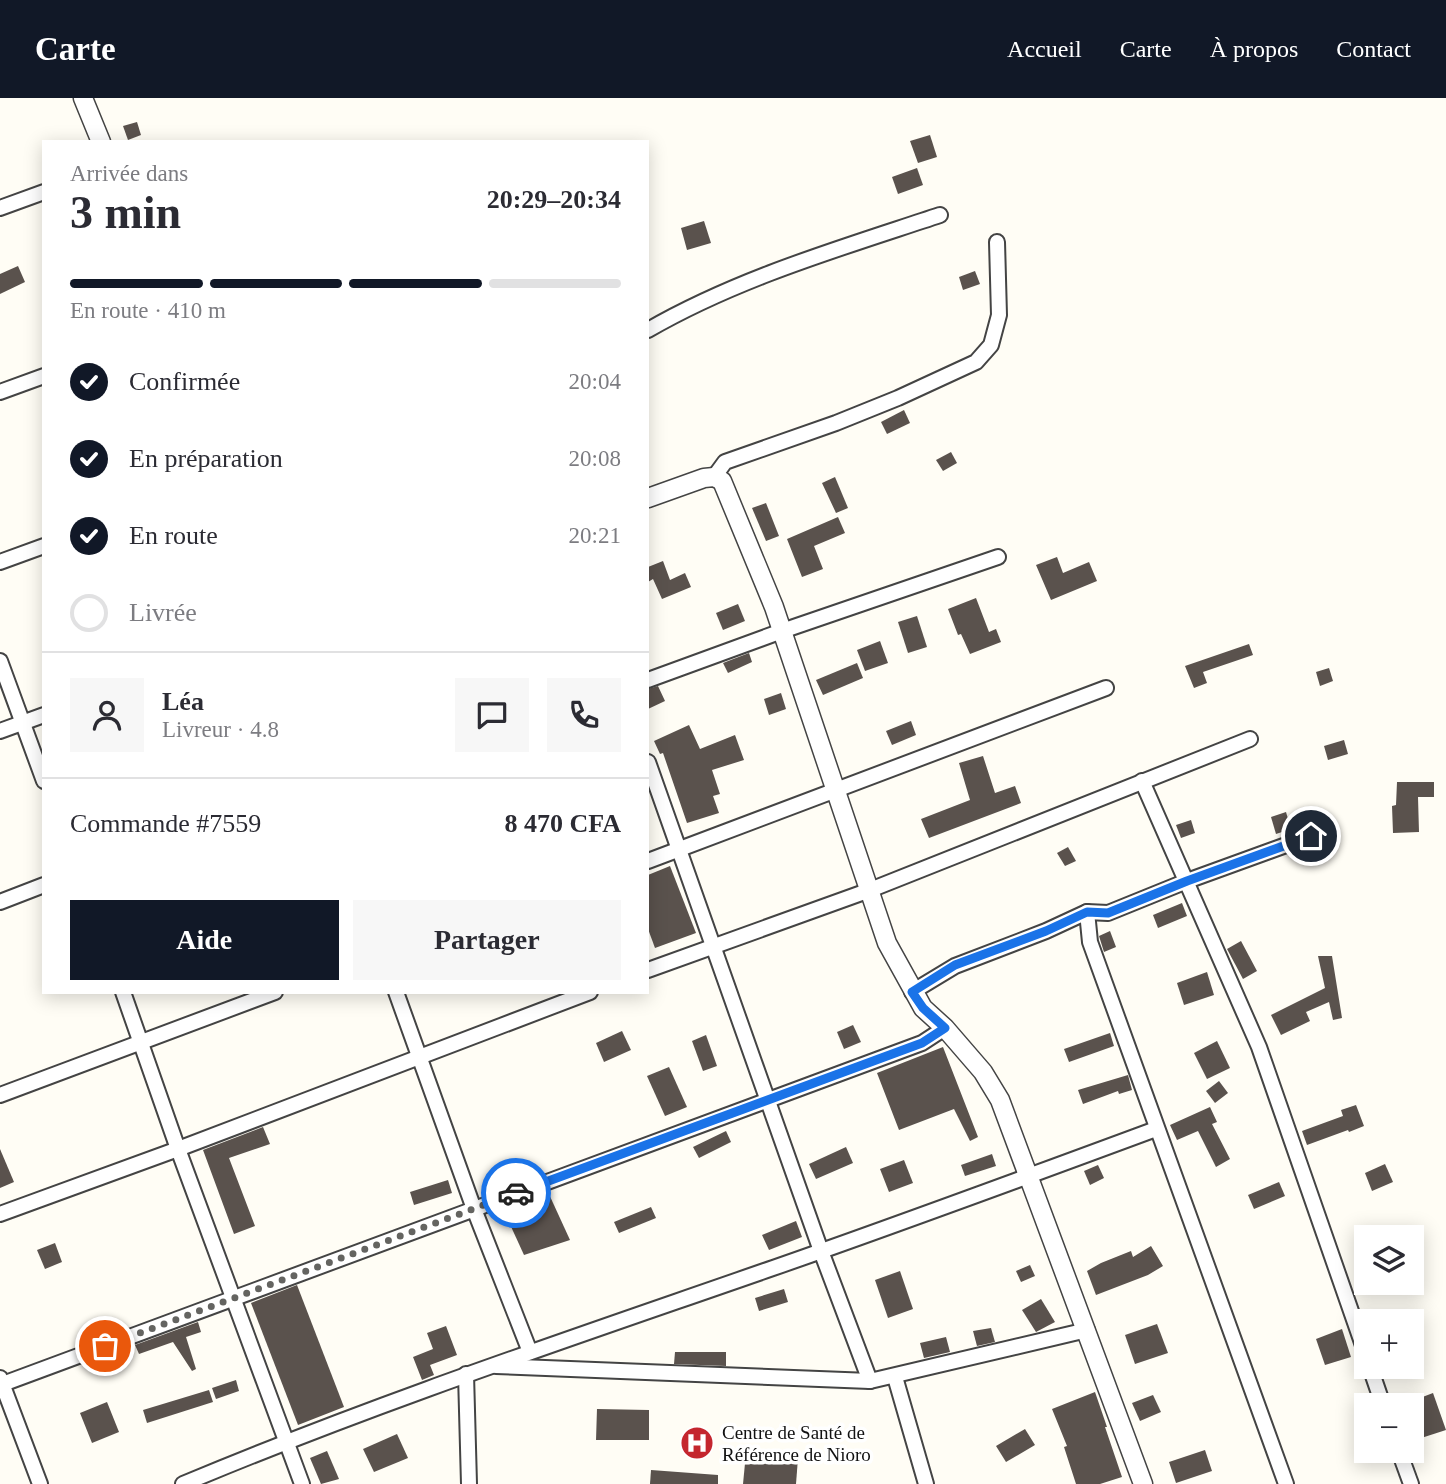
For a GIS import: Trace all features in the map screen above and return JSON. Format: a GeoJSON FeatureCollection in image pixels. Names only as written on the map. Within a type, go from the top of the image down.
{"type":"FeatureCollection","features":[{"type":"Feature","properties":{"kind":"street"},"geometry":{"type":"LineString","coordinates":[[83,98],[100,140]]}},
{"type":"Feature","properties":{"kind":"street"},"geometry":{"type":"LineString","coordinates":[[0,208],[42,193]]}},
{"type":"Feature","properties":{"kind":"street"},"geometry":{"type":"LineString","coordinates":[[649,329],[686,308],[814,257],[940,215]]}},
{"type":"Feature","properties":{"kind":"street"},"geometry":{"type":"LineString","coordinates":[[714,477],[724,462],[836,424],[976,362],[991,345],[999,315],[997,242]]}},
{"type":"Feature","properties":{"kind":"street"},"geometry":{"type":"LineString","coordinates":[[0,393],[42,377]]}},
{"type":"Feature","properties":{"kind":"street"},"geometry":{"type":"LineString","coordinates":[[649,498],[704,478],[714,477],[722,481],[782,631],[887,943],[923,1008],[945,1028],[983,1072],[1000,1100],[1143,1484]]}},
{"type":"Feature","properties":{"kind":"street"},"geometry":{"type":"LineString","coordinates":[[0,562],[42,547]]}},
{"type":"Feature","properties":{"kind":"street"},"geometry":{"type":"LineString","coordinates":[[649,680],[998,557]]}},
{"type":"Feature","properties":{"kind":"street"},"geometry":{"type":"LineString","coordinates":[[0,661],[42,776]]}},
{"type":"Feature","properties":{"kind":"street"},"geometry":{"type":"LineString","coordinates":[[649,861],[1106,688]]}},
{"type":"Feature","properties":{"kind":"street"},"geometry":{"type":"LineString","coordinates":[[0,732],[42,716]]}},
{"type":"Feature","properties":{"kind":"street"},"geometry":{"type":"LineString","coordinates":[[649,970],[870,890],[1250,738]]}},
{"type":"Feature","properties":{"kind":"street"},"geometry":{"type":"LineString","coordinates":[[649,765],[821,1251],[870,1381]]}},
{"type":"Feature","properties":{"kind":"street"},"geometry":{"type":"LineString","coordinates":[[1142,781],[1259,1047],[1354,1320]]}},
{"type":"Feature","properties":{"kind":"street"},"geometry":{"type":"LineString","coordinates":[[912,992],[955,965],[1046,931],[1087,912],[1108,913],[1311,836]]}},
{"type":"Feature","properties":{"kind":"street"},"geometry":{"type":"LineString","coordinates":[[0,902],[42,887]]}},
{"type":"Feature","properties":{"kind":"street"},"geometry":{"type":"LineString","coordinates":[[1087,912],[1090,942],[1286,1484]]}},
{"type":"Feature","properties":{"kind":"street"},"geometry":{"type":"LineString","coordinates":[[125,994],[178,1149],[302,1484]]}},
{"type":"Feature","properties":{"kind":"street"},"geometry":{"type":"LineString","coordinates":[[0,1095],[270,994]]}},
{"type":"Feature","properties":{"kind":"street"},"geometry":{"type":"LineString","coordinates":[[397,994],[474,1209],[530,1352]]}},
{"type":"Feature","properties":{"kind":"street"},"geometry":{"type":"LineString","coordinates":[[0,1214],[585,994]]}},
{"type":"Feature","properties":{"kind":"street"},"geometry":{"type":"LineString","coordinates":[[40,1484],[1,1382],[922,1043],[945,1028]]}},
{"type":"Feature","properties":{"kind":"street"},"geometry":{"type":"LineString","coordinates":[[183,1484],[286,1441],[466,1374],[821,1251],[1156,1129]]}},
{"type":"Feature","properties":{"kind":"street"},"geometry":{"type":"LineString","coordinates":[[488,1366],[870,1381],[1087,1330]]}},
{"type":"Feature","properties":{"kind":"street"},"geometry":{"type":"LineString","coordinates":[[466,1374],[469,1484]]}},
{"type":"Feature","properties":{"kind":"street"},"geometry":{"type":"LineString","coordinates":[[895,1377],[926,1484]]}},
{"type":"Feature","properties":{"kind":"street"},"geometry":{"type":"LineString","coordinates":[[1403,1463],[1411,1484]]}},
{"type":"Feature","properties":{"kind":"building"},"geometry":{"type":"Polygon","coordinates":[[[137,122],[141,135],[128,140],[123,126],[137,122]]]}},
{"type":"Feature","properties":{"kind":"building"},"geometry":{"type":"Polygon","coordinates":[[[930,135],[937,157],[918,163],[910,141],[930,135]]]}},
{"type":"Feature","properties":{"kind":"building"},"geometry":{"type":"Polygon","coordinates":[[[917,168],[923,185],[898,194],[892,177],[917,168]]]}},
{"type":"Feature","properties":{"kind":"building"},"geometry":{"type":"Polygon","coordinates":[[[704,221],[711,243],[687,250],[681,228],[704,221]]]}},
{"type":"Feature","properties":{"kind":"building"},"geometry":{"type":"Polygon","coordinates":[[[18,266],[25,282],[0,294],[0,274],[18,266]]]}},
{"type":"Feature","properties":{"kind":"building"},"geometry":{"type":"Polygon","coordinates":[[[975,271],[980,284],[963,290],[959,277],[975,271]]]}},
{"type":"Feature","properties":{"kind":"building"},"geometry":{"type":"Polygon","coordinates":[[[904,410],[910,423],[887,434],[881,422],[904,410]]]}},
{"type":"Feature","properties":{"kind":"building"},"geometry":{"type":"Polygon","coordinates":[[[951,452],[957,463],[943,471],[936,460],[951,452]]]}},
{"type":"Feature","properties":{"kind":"building"},"geometry":{"type":"Polygon","coordinates":[[[835,477],[848,508],[836,513],[822,483],[835,477]]]}},
{"type":"Feature","properties":{"kind":"building"},"geometry":{"type":"Polygon","coordinates":[[[766,503],[779,536],[766,541],[752,508],[766,503]]]}},
{"type":"Feature","properties":{"kind":"building"},"geometry":{"type":"Polygon","coordinates":[[[838,517],[845,533],[814,546],[823,569],[802,577],[787,539],[838,517]]]}},
{"type":"Feature","properties":{"kind":"building"},"geometry":{"type":"Polygon","coordinates":[[[1057,557],[1063,573],[1089,562],[1097,581],[1051,600],[1036,565],[1057,557]]]}},
{"type":"Feature","properties":{"kind":"building"},"geometry":{"type":"Polygon","coordinates":[[[663,561],[670,580],[685,573],[691,587],[662,599],[653,579],[649,581],[649,567],[663,561]]]}},
{"type":"Feature","properties":{"kind":"building"},"geometry":{"type":"Polygon","coordinates":[[[976,598],[989,632],[996,629],[1001,642],[970,654],[961,634],[958,635],[948,609],[976,598]]]}},
{"type":"Feature","properties":{"kind":"building"},"geometry":{"type":"Polygon","coordinates":[[[738,604],[745,621],[723,630],[716,613],[738,604]]]}},
{"type":"Feature","properties":{"kind":"building"},"geometry":{"type":"Polygon","coordinates":[[[917,616],[927,647],[908,653],[898,622],[917,616]]]}},
{"type":"Feature","properties":{"kind":"building"},"geometry":{"type":"Polygon","coordinates":[[[880,641],[888,663],[865,671],[857,650],[880,641]]]}},
{"type":"Feature","properties":{"kind":"building"},"geometry":{"type":"Polygon","coordinates":[[[1249,644],[1253,655],[1203,672],[1207,683],[1194,688],[1185,666],[1249,644]]]}},
{"type":"Feature","properties":{"kind":"building"},"geometry":{"type":"Polygon","coordinates":[[[749,653],[752,662],[728,673],[723,663],[749,653]]]}},
{"type":"Feature","properties":{"kind":"building"},"geometry":{"type":"Polygon","coordinates":[[[857,663],[863,678],[823,695],[816,680],[857,663]]]}},
{"type":"Feature","properties":{"kind":"building"},"geometry":{"type":"Polygon","coordinates":[[[1329,668],[1333,681],[1320,686],[1316,672],[1329,668]]]}},
{"type":"Feature","properties":{"kind":"building"},"geometry":{"type":"Polygon","coordinates":[[[658,686],[665,701],[649,709],[649,689],[658,686]]]}},
{"type":"Feature","properties":{"kind":"building"},"geometry":{"type":"Polygon","coordinates":[[[781,693],[786,709],[769,715],[764,699],[781,693]]]}},
{"type":"Feature","properties":{"kind":"building"},"geometry":{"type":"Polygon","coordinates":[[[911,721],[916,735],[892,745],[886,731],[911,721]]]}},
{"type":"Feature","properties":{"kind":"building"},"geometry":{"type":"Polygon","coordinates":[[[689,725],[700,749],[735,735],[744,760],[712,770],[720,794],[713,796],[719,813],[687,823],[663,753],[660,754],[654,741],[689,725]]]}},
{"type":"Feature","properties":{"kind":"building"},"geometry":{"type":"Polygon","coordinates":[[[1344,740],[1348,754],[1328,760],[1324,746],[1344,740]]]}},
{"type":"Feature","properties":{"kind":"building"},"geometry":{"type":"Polygon","coordinates":[[[983,756],[995,793],[1015,786],[1021,803],[929,838],[921,819],[970,800],[959,763],[983,756]]]}},
{"type":"Feature","properties":{"kind":"building"},"geometry":{"type":"Polygon","coordinates":[[[1397,782],[1434,782],[1434,797],[1418,797],[1419,832],[1393,833],[1392,806],[1396,805],[1397,782]]]}},
{"type":"Feature","properties":{"kind":"building"},"geometry":{"type":"Polygon","coordinates":[[[1286,812],[1291,829],[1276,834],[1271,817],[1286,812]]]}},
{"type":"Feature","properties":{"kind":"building"},"geometry":{"type":"Polygon","coordinates":[[[1191,820],[1195,833],[1181,838],[1176,825],[1191,820]]]}},
{"type":"Feature","properties":{"kind":"building"},"geometry":{"type":"Polygon","coordinates":[[[1068,847],[1076,861],[1065,866],[1057,853],[1068,847]]]}},
{"type":"Feature","properties":{"kind":"building"},"geometry":{"type":"Polygon","coordinates":[[[670,866],[696,933],[655,948],[649,932],[649,875],[670,866]]]}},
{"type":"Feature","properties":{"kind":"building"},"geometry":{"type":"Polygon","coordinates":[[[1182,903],[1187,916],[1158,928],[1153,915],[1182,903]]]}},
{"type":"Feature","properties":{"kind":"building"},"geometry":{"type":"Polygon","coordinates":[[[1110,931],[1116,947],[1104,952],[1099,936],[1110,931]]]}},
{"type":"Feature","properties":{"kind":"building"},"geometry":{"type":"Polygon","coordinates":[[[1241,941],[1257,971],[1243,979],[1227,949],[1241,941]]]}},
{"type":"Feature","properties":{"kind":"building"},"geometry":{"type":"Polygon","coordinates":[[[1318,956],[1332,956],[1342,1018],[1333,1020],[1329,1002],[1306,1012],[1310,1021],[1281,1035],[1271,1015],[1325,988],[1318,956]]]}},
{"type":"Feature","properties":{"kind":"building"},"geometry":{"type":"Polygon","coordinates":[[[1207,972],[1214,995],[1184,1005],[1177,983],[1207,972]]]}},
{"type":"Feature","properties":{"kind":"building"},"geometry":{"type":"Polygon","coordinates":[[[853,1025],[861,1042],[844,1049],[837,1032],[853,1025]]]}},
{"type":"Feature","properties":{"kind":"building"},"geometry":{"type":"Polygon","coordinates":[[[622,1031],[631,1050],[604,1062],[596,1043],[622,1031]]]}},
{"type":"Feature","properties":{"kind":"building"},"geometry":{"type":"Polygon","coordinates":[[[1110,1033],[1114,1046],[1069,1062],[1064,1049],[1110,1033]]]}},
{"type":"Feature","properties":{"kind":"building"},"geometry":{"type":"Polygon","coordinates":[[[706,1035],[717,1066],[703,1071],[692,1041],[706,1035]]]}},
{"type":"Feature","properties":{"kind":"building"},"geometry":{"type":"Polygon","coordinates":[[[1217,1041],[1230,1068],[1207,1079],[1194,1053],[1217,1041]]]}},
{"type":"Feature","properties":{"kind":"building"},"geometry":{"type":"Polygon","coordinates":[[[943,1047],[978,1137],[970,1141],[954,1109],[899,1130],[877,1073],[943,1047]]]}},
{"type":"Feature","properties":{"kind":"building"},"geometry":{"type":"Polygon","coordinates":[[[669,1067],[687,1107],[665,1116],[647,1076],[669,1067]]]}},
{"type":"Feature","properties":{"kind":"building"},"geometry":{"type":"Polygon","coordinates":[[[1128,1075],[1132,1090],[1119,1094],[1118,1091],[1083,1104],[1078,1090],[1128,1075]]]}},
{"type":"Feature","properties":{"kind":"building"},"geometry":{"type":"Polygon","coordinates":[[[1219,1081],[1228,1093],[1215,1103],[1206,1091],[1219,1081]]]}},
{"type":"Feature","properties":{"kind":"building"},"geometry":{"type":"Polygon","coordinates":[[[1356,1105],[1364,1126],[1307,1145],[1302,1131],[1343,1116],[1341,1110],[1356,1105]]]}},
{"type":"Feature","properties":{"kind":"building"},"geometry":{"type":"Polygon","coordinates":[[[1210,1107],[1217,1122],[1212,1124],[1230,1159],[1216,1167],[1198,1131],[1177,1140],[1170,1125],[1210,1107]]]}},
{"type":"Feature","properties":{"kind":"building"},"geometry":{"type":"Polygon","coordinates":[[[263,1127],[270,1144],[229,1158],[255,1226],[234,1234],[203,1150],[263,1127]]]}},
{"type":"Feature","properties":{"kind":"building"},"geometry":{"type":"Polygon","coordinates":[[[726,1131],[731,1142],[699,1158],[693,1147],[726,1131]]]}},
{"type":"Feature","properties":{"kind":"building"},"geometry":{"type":"Polygon","coordinates":[[[846,1147],[853,1163],[816,1179],[809,1164],[846,1147]]]}},
{"type":"Feature","properties":{"kind":"building"},"geometry":{"type":"Polygon","coordinates":[[[0,1149],[14,1182],[0,1188],[0,1149]]]}},
{"type":"Feature","properties":{"kind":"building"},"geometry":{"type":"Polygon","coordinates":[[[992,1154],[996,1166],[965,1176],[961,1165],[992,1154]]]}},
{"type":"Feature","properties":{"kind":"building"},"geometry":{"type":"Polygon","coordinates":[[[904,1160],[913,1183],[889,1192],[880,1169],[904,1160]]]}},
{"type":"Feature","properties":{"kind":"building"},"geometry":{"type":"Polygon","coordinates":[[[1385,1164],[1393,1182],[1372,1191],[1365,1173],[1385,1164]]]}},
{"type":"Feature","properties":{"kind":"building"},"geometry":{"type":"Polygon","coordinates":[[[1098,1165],[1104,1178],[1090,1185],[1084,1171],[1098,1165]]]}},
{"type":"Feature","properties":{"kind":"building"},"geometry":{"type":"Polygon","coordinates":[[[448,1180],[452,1193],[414,1205],[410,1192],[448,1180]]]}},
{"type":"Feature","properties":{"kind":"building"},"geometry":{"type":"Polygon","coordinates":[[[1279,1182],[1285,1196],[1254,1209],[1248,1195],[1279,1182]]]}},
{"type":"Feature","properties":{"kind":"building"},"geometry":{"type":"Polygon","coordinates":[[[548,1192],[570,1240],[524,1255],[503,1209],[548,1192]]]}},
{"type":"Feature","properties":{"kind":"building"},"geometry":{"type":"Polygon","coordinates":[[[651,1207],[656,1218],[619,1233],[614,1222],[651,1207]]]}},
{"type":"Feature","properties":{"kind":"building"},"geometry":{"type":"Polygon","coordinates":[[[796,1221],[802,1237],[769,1250],[762,1235],[796,1221]]]}},
{"type":"Feature","properties":{"kind":"building"},"geometry":{"type":"Polygon","coordinates":[[[55,1243],[62,1262],[45,1269],[37,1250],[55,1243]]]}},
{"type":"Feature","properties":{"kind":"building"},"geometry":{"type":"Polygon","coordinates":[[[1151,1246],[1163,1266],[1148,1275],[1096,1295],[1087,1271],[1131,1251],[1133,1257],[1151,1246]]]}},
{"type":"Feature","properties":{"kind":"building"},"geometry":{"type":"Polygon","coordinates":[[[1030,1265],[1035,1276],[1021,1282],[1016,1271],[1030,1265]]]}},
{"type":"Feature","properties":{"kind":"building"},"geometry":{"type":"Polygon","coordinates":[[[900,1271],[913,1309],[888,1318],[875,1280],[900,1271]]]}},
{"type":"Feature","properties":{"kind":"building"},"geometry":{"type":"Polygon","coordinates":[[[297,1285],[344,1407],[298,1425],[251,1303],[297,1285]]]}},
{"type":"Feature","properties":{"kind":"building"},"geometry":{"type":"Polygon","coordinates":[[[784,1289],[788,1302],[759,1311],[755,1298],[784,1289]]]}},
{"type":"Feature","properties":{"kind":"building"},"geometry":{"type":"Polygon","coordinates":[[[1041,1299],[1055,1322],[1036,1332],[1022,1310],[1041,1299]]]}},
{"type":"Feature","properties":{"kind":"building"},"geometry":{"type":"Polygon","coordinates":[[[198,1322],[201,1332],[186,1337],[196,1369],[192,1371],[173,1342],[139,1354],[135,1345],[198,1322]]]}},
{"type":"Feature","properties":{"kind":"building"},"geometry":{"type":"Polygon","coordinates":[[[1157,1324],[1168,1353],[1135,1364],[1125,1335],[1157,1324]]]}},
{"type":"Feature","properties":{"kind":"building"},"geometry":{"type":"Polygon","coordinates":[[[446,1326],[457,1355],[430,1365],[434,1375],[422,1380],[413,1357],[433,1349],[427,1333],[446,1326]]]}},
{"type":"Feature","properties":{"kind":"building"},"geometry":{"type":"Polygon","coordinates":[[[991,1328],[995,1342],[977,1346],[973,1331],[991,1328]]]}},
{"type":"Feature","properties":{"kind":"building"},"geometry":{"type":"Polygon","coordinates":[[[1342,1329],[1351,1357],[1325,1365],[1316,1339],[1342,1329]]]}},
{"type":"Feature","properties":{"kind":"building"},"geometry":{"type":"Polygon","coordinates":[[[946,1337],[950,1352],[924,1358],[920,1343],[946,1337]]]}},
{"type":"Feature","properties":{"kind":"building"},"geometry":{"type":"Polygon","coordinates":[[[675,1352],[726,1352],[726,1366],[674,1364],[675,1352]]]}},
{"type":"Feature","properties":{"kind":"building"},"geometry":{"type":"Polygon","coordinates":[[[236,1380],[239,1391],[216,1399],[212,1388],[236,1380]]]}},
{"type":"Feature","properties":{"kind":"building"},"geometry":{"type":"Polygon","coordinates":[[[209,1390],[213,1402],[147,1423],[143,1410],[209,1390]]]}},
{"type":"Feature","properties":{"kind":"building"},"geometry":{"type":"Polygon","coordinates":[[[1095,1392],[1122,1477],[1100,1484],[1076,1484],[1064,1447],[1067,1446],[1052,1409],[1095,1392]]]}},
{"type":"Feature","properties":{"kind":"building"},"geometry":{"type":"Polygon","coordinates":[[[1433,1393],[1446,1430],[1424,1437],[1424,1396],[1433,1393]]]}},
{"type":"Feature","properties":{"kind":"building"},"geometry":{"type":"Polygon","coordinates":[[[1153,1395],[1161,1412],[1140,1421],[1132,1403],[1153,1395]]]}},
{"type":"Feature","properties":{"kind":"building"},"geometry":{"type":"Polygon","coordinates":[[[107,1402],[119,1432],[92,1443],[80,1413],[107,1402]]]}},
{"type":"Feature","properties":{"kind":"building"},"geometry":{"type":"Polygon","coordinates":[[[597,1409],[649,1410],[649,1440],[596,1440],[597,1409]]]}},
{"type":"Feature","properties":{"kind":"building"},"geometry":{"type":"Polygon","coordinates":[[[1025,1429],[1035,1445],[1006,1462],[996,1446],[1025,1429]]]}},
{"type":"Feature","properties":{"kind":"building"},"geometry":{"type":"Polygon","coordinates":[[[397,1434],[408,1458],[374,1472],[363,1449],[397,1434]]]}},
{"type":"Feature","properties":{"kind":"building"},"geometry":{"type":"Polygon","coordinates":[[[1205,1450],[1212,1471],[1176,1483],[1169,1462],[1205,1450]]]}},
{"type":"Feature","properties":{"kind":"building"},"geometry":{"type":"Polygon","coordinates":[[[327,1451],[339,1479],[321,1484],[310,1458],[327,1451]]]}},
{"type":"Feature","properties":{"kind":"building"},"geometry":{"type":"Polygon","coordinates":[[[746,1453],[798,1458],[796,1484],[743,1484],[746,1453]]]}},
{"type":"Feature","properties":{"kind":"building"},"geometry":{"type":"Polygon","coordinates":[[[651,1470],[718,1475],[718,1484],[650,1484],[651,1470]]]}},
{"type":"Feature","properties":{"kind":"way so far"},"geometry":{"type":"LineString","coordinates":[[105,1346],[516,1193]]}},
{"type":"Feature","properties":{"kind":"place","name":"Centre de Santé de Référence de Nioro"},"geometry":{"type":"Point","coordinates":[697,1443]}},
{"type":"Feature","properties":{"kind":"route"},"geometry":{"type":"LineString","coordinates":[[516,1193],[922,1043],[945,1028],[923,1008],[912,992],[955,965],[1046,931],[1087,912],[1108,913],[1311,836]]}}]}
